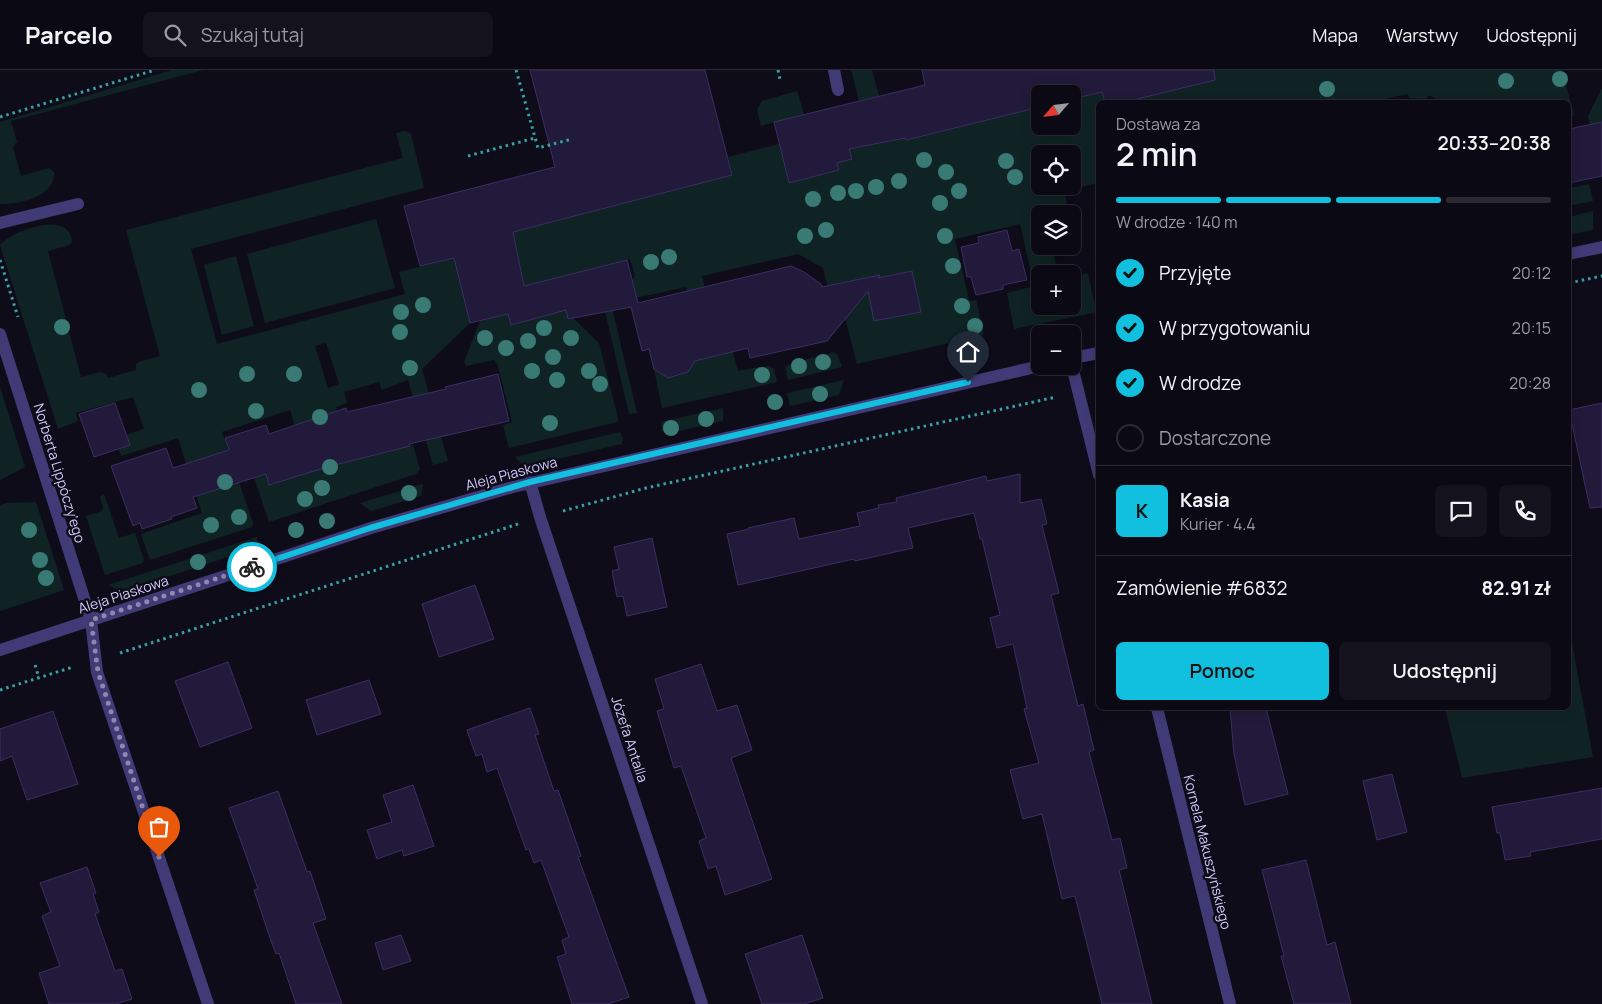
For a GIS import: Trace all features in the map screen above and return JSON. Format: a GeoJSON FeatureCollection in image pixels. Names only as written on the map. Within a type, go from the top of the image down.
{"type":"FeatureCollection","features":[{"type":"Feature","properties":{"kind":"street"},"geometry":{"type":"LineString","coordinates":[[834,70],[838,90]]}},
{"type":"Feature","properties":{"kind":"street"},"geometry":{"type":"LineString","coordinates":[[0,223],[78,204]]}},
{"type":"Feature","properties":{"kind":"street"},"geometry":{"type":"LineString","coordinates":[[1571,254],[1602,247]]}},
{"type":"Feature","properties":{"kind":"street","name":"Norberta Lippóczy'ego"},"geometry":{"type":"LineString","coordinates":[[0,334],[91,620],[98,672],[208,1004]]}},
{"type":"Feature","properties":{"kind":"street"},"geometry":{"type":"LineString","coordinates":[[1081,356],[1096,354]]}},
{"type":"Feature","properties":{"kind":"street","name":"Aleja Piaskowa"},"geometry":{"type":"LineString","coordinates":[[0,650],[370,528],[530,482],[1031,368]]}},
{"type":"Feature","properties":{"kind":"street"},"geometry":{"type":"LineString","coordinates":[[1074,375],[1096,462]]}},
{"type":"Feature","properties":{"kind":"street","name":"Józefa Antalla"},"geometry":{"type":"LineString","coordinates":[[530,482],[702,1004]]}},
{"type":"Feature","properties":{"kind":"street","name":"Kornela Makuszyńskiego"},"geometry":{"type":"LineString","coordinates":[[1157,710],[1230,1004]]}},
{"type":"Feature","properties":{"kind":"path"},"geometry":{"type":"LineString","coordinates":[[0,117],[155,70]]}},
{"type":"Feature","properties":{"kind":"path"},"geometry":{"type":"LineString","coordinates":[[516,70],[538,148],[572,139]]}},
{"type":"Feature","properties":{"kind":"path"},"geometry":{"type":"LineString","coordinates":[[778,70],[780,80]]}},
{"type":"Feature","properties":{"kind":"path"},"geometry":{"type":"LineString","coordinates":[[468,156],[535,138]]}},
{"type":"Feature","properties":{"kind":"path"},"geometry":{"type":"LineString","coordinates":[[1571,283],[1602,276]]}},
{"type":"Feature","properties":{"kind":"green space"},"geometry":{"type":"Polygon","coordinates":[[[172,70],[203,70],[11,121],[17,142],[13,147],[21,176],[49,168],[54,172],[53,181],[49,188],[35,197],[17,203],[0,204],[0,122],[172,70]]]}},
{"type":"Feature","properties":{"kind":"green space"},"geometry":{"type":"Polygon","coordinates":[[[851,70],[872,70],[879,96],[859,101],[851,70]]]}},
{"type":"Feature","properties":{"kind":"green space"},"geometry":{"type":"Polygon","coordinates":[[[1217,70],[1562,70],[1570,100],[1438,100],[1429,95],[1426,99],[1409,98],[1408,94],[1380,100],[1133,100],[1185,87],[1183,78],[1217,70]]]}},
{"type":"Feature","properties":{"kind":"green space"},"geometry":{"type":"Polygon","coordinates":[[[1602,88],[1602,179],[1588,116],[1602,88]]]}},
{"type":"Feature","properties":{"kind":"green space"},"geometry":{"type":"Polygon","coordinates":[[[797,91],[804,114],[761,126],[757,110],[762,101],[797,91]]]}},
{"type":"Feature","properties":{"kind":"green space"},"geometry":{"type":"Polygon","coordinates":[[[1102,92],[1104,100],[1096,100],[1096,184],[1081,187],[1081,145],[1031,145],[1031,195],[1065,195],[1067,205],[1031,205],[1031,255],[1054,255],[1056,265],[1031,265],[1031,273],[1020,224],[955,239],[969,301],[976,300],[984,335],[857,364],[845,318],[836,319],[823,268],[798,254],[702,276],[705,289],[692,307],[686,287],[631,299],[628,285],[635,276],[630,259],[465,303],[470,323],[422,369],[448,461],[433,465],[408,380],[382,390],[379,382],[344,392],[347,403],[336,407],[349,461],[413,445],[420,469],[416,474],[269,522],[254,477],[266,474],[269,485],[309,472],[290,410],[222,432],[253,523],[252,527],[150,560],[141,534],[202,513],[178,438],[121,456],[115,439],[144,429],[133,397],[76,413],[78,421],[58,429],[0,245],[16,234],[40,226],[52,224],[62,226],[69,232],[72,242],[69,245],[48,251],[81,377],[101,372],[106,374],[108,378],[136,370],[136,364],[139,362],[160,356],[126,230],[403,158],[396,133],[405,131],[411,134],[424,188],[191,249],[217,344],[405,294],[399,272],[515,242],[512,232],[732,175],[728,157],[779,144],[789,183],[839,170],[837,163],[852,159],[849,149],[861,147],[855,122],[898,110],[906,140],[1031,109],[1031,135],[1081,135],[1081,97],[1102,92]],[[326,343],[315,346],[328,388],[339,384],[326,343]]]}},
{"type":"Feature","properties":{"kind":"green space"},"geometry":{"type":"Polygon","coordinates":[[[1571,104],[1574,115],[1571,119],[1571,104]]]}},
{"type":"Feature","properties":{"kind":"green space"},"geometry":{"type":"Polygon","coordinates":[[[1589,184],[1593,201],[1571,206],[1571,188],[1589,184]]]}},
{"type":"Feature","properties":{"kind":"green space"},"geometry":{"type":"Polygon","coordinates":[[[1593,211],[1593,230],[1571,235],[1571,216],[1593,211]]]}},
{"type":"Feature","properties":{"kind":"green space"},"geometry":{"type":"Polygon","coordinates":[[[376,219],[395,288],[265,323],[247,254],[376,219]]]}},
{"type":"Feature","properties":{"kind":"green space"},"geometry":{"type":"Polygon","coordinates":[[[236,256],[254,326],[222,335],[204,265],[236,256]]]}},
{"type":"Feature","properties":{"kind":"green space"},"geometry":{"type":"Polygon","coordinates":[[[1088,273],[1096,310],[1093,313],[1014,329],[1007,293],[1031,287],[1031,315],[1081,315],[1081,275],[1088,273]]]}},
{"type":"Feature","properties":{"kind":"green space"},"geometry":{"type":"Polygon","coordinates":[[[612,308],[637,413],[629,414],[605,311],[612,308]]]}},
{"type":"Feature","properties":{"kind":"green space"},"geometry":{"type":"Polygon","coordinates":[[[566,310],[568,319],[573,318],[599,343],[618,418],[617,422],[509,448],[503,425],[512,422],[498,366],[494,360],[466,366],[464,362],[480,321],[508,314],[512,325],[566,310]]]}},
{"type":"Feature","properties":{"kind":"green space"},"geometry":{"type":"Polygon","coordinates":[[[732,348],[738,371],[769,366],[774,369],[777,382],[662,408],[654,369],[668,378],[695,361],[720,355],[732,348]]]}},
{"type":"Feature","properties":{"kind":"green space"},"geometry":{"type":"Polygon","coordinates":[[[834,352],[838,356],[842,367],[788,380],[785,368],[790,364],[834,352]]]}},
{"type":"Feature","properties":{"kind":"green space"},"geometry":{"type":"Polygon","coordinates":[[[844,380],[839,395],[790,406],[787,393],[844,380]]]}},
{"type":"Feature","properties":{"kind":"green space"},"geometry":{"type":"Polygon","coordinates":[[[0,387],[25,467],[0,480],[0,387]]]}},
{"type":"Feature","properties":{"kind":"green space"},"geometry":{"type":"Polygon","coordinates":[[[723,408],[723,421],[666,434],[662,430],[661,422],[723,408]]]}},
{"type":"Feature","properties":{"kind":"green space"},"geometry":{"type":"Polygon","coordinates":[[[620,432],[623,439],[621,444],[525,467],[515,457],[620,432]]]}},
{"type":"Feature","properties":{"kind":"green space"},"geometry":{"type":"Polygon","coordinates":[[[423,484],[421,496],[371,511],[360,503],[423,484]]]}},
{"type":"Feature","properties":{"kind":"green space"},"geometry":{"type":"Polygon","coordinates":[[[104,494],[119,538],[135,533],[144,560],[143,563],[105,575],[86,516],[102,511],[103,507],[100,497],[104,494]]]}},
{"type":"Feature","properties":{"kind":"green space"},"geometry":{"type":"Polygon","coordinates":[[[36,502],[64,590],[0,611],[0,506],[6,503],[36,502]]]}},
{"type":"Feature","properties":{"kind":"green space"},"geometry":{"type":"Polygon","coordinates":[[[257,537],[258,547],[130,589],[117,589],[108,585],[257,537]]]}},
{"type":"Feature","properties":{"kind":"green space"},"geometry":{"type":"Polygon","coordinates":[[[1571,638],[1593,757],[1462,778],[1445,710],[1571,710],[1571,638]]]}},
{"type":"Feature","properties":{"kind":"building"},"geometry":{"type":"Polygon","coordinates":[[[530,70],[705,70],[732,175],[513,232],[524,286],[627,260],[638,303],[791,266],[804,272],[821,284],[822,287],[880,275],[878,278],[912,271],[921,312],[874,321],[868,291],[827,341],[750,358],[748,348],[695,361],[688,372],[668,378],[654,369],[649,349],[642,351],[631,307],[568,319],[566,310],[511,325],[508,314],[470,323],[454,258],[420,266],[404,206],[555,167],[530,70]]]}},
{"type":"Feature","properties":{"kind":"building"},"geometry":{"type":"Polygon","coordinates":[[[922,70],[1214,70],[1215,80],[1133,100],[1104,100],[1102,92],[1081,97],[1081,85],[1031,85],[1031,109],[906,140],[905,138],[849,149],[852,159],[837,163],[839,170],[789,183],[774,122],[925,85],[922,70]]]}},
{"type":"Feature","properties":{"kind":"building"},"geometry":{"type":"Polygon","coordinates":[[[1602,122],[1602,176],[1571,183],[1571,129],[1602,122]]]}},
{"type":"Feature","properties":{"kind":"building"},"geometry":{"type":"Polygon","coordinates":[[[1007,230],[1012,251],[1019,249],[1027,280],[1003,285],[1003,289],[976,295],[971,277],[967,277],[961,247],[979,243],[978,237],[1007,230]]]}},
{"type":"Feature","properties":{"kind":"building"},"geometry":{"type":"Polygon","coordinates":[[[498,374],[509,421],[409,444],[410,446],[327,467],[269,485],[266,474],[193,497],[197,508],[142,529],[140,523],[133,526],[111,466],[166,448],[173,468],[229,450],[225,438],[266,425],[269,434],[346,408],[347,412],[446,389],[445,387],[498,374]]]}},
{"type":"Feature","properties":{"kind":"building"},"geometry":{"type":"Polygon","coordinates":[[[115,403],[130,445],[94,457],[79,414],[115,403]]]}},
{"type":"Feature","properties":{"kind":"building"},"geometry":{"type":"Polygon","coordinates":[[[1602,403],[1602,507],[1590,508],[1571,419],[1571,410],[1602,403]]]}},
{"type":"Feature","properties":{"kind":"building"},"geometry":{"type":"Polygon","coordinates":[[[1020,474],[1020,503],[1041,499],[1047,524],[1042,525],[1059,593],[1051,595],[1078,706],[1083,704],[1094,750],[1089,752],[1112,840],[1120,838],[1127,868],[1119,870],[1152,1004],[1102,1004],[1075,896],[1062,899],[1042,814],[1023,819],[1010,770],[1039,763],[1024,709],[1027,708],[1013,644],[997,648],[990,618],[1000,615],[974,513],[908,528],[913,548],[738,585],[727,534],[794,518],[799,539],[860,526],[857,513],[879,508],[878,505],[897,502],[896,498],[986,476],[987,481],[1020,474]]]}},
{"type":"Feature","properties":{"kind":"building"},"geometry":{"type":"Polygon","coordinates":[[[652,538],[667,607],[627,616],[623,596],[617,597],[612,571],[619,569],[614,547],[652,538]]]}},
{"type":"Feature","properties":{"kind":"building"},"geometry":{"type":"Polygon","coordinates":[[[475,585],[494,639],[439,657],[422,604],[475,585]]]}},
{"type":"Feature","properties":{"kind":"building"},"geometry":{"type":"Polygon","coordinates":[[[228,662],[252,728],[200,747],[175,681],[228,662]]]}},
{"type":"Feature","properties":{"kind":"building"},"geometry":{"type":"Polygon","coordinates":[[[701,664],[717,711],[737,705],[752,750],[731,758],[772,879],[725,895],[716,866],[708,869],[699,841],[706,838],[681,766],[674,768],[657,711],[664,709],[655,679],[701,664]]]}},
{"type":"Feature","properties":{"kind":"building"},"geometry":{"type":"Polygon","coordinates":[[[369,680],[381,714],[317,735],[306,700],[369,680]]]}},
{"type":"Feature","properties":{"kind":"building"},"geometry":{"type":"Polygon","coordinates":[[[530,708],[539,734],[535,735],[554,791],[558,790],[581,856],[578,857],[629,997],[608,1004],[572,1004],[557,957],[566,954],[562,940],[569,937],[541,860],[534,863],[529,849],[526,850],[497,768],[487,772],[482,754],[476,756],[467,730],[530,708]]]}},
{"type":"Feature","properties":{"kind":"building"},"geometry":{"type":"Polygon","coordinates":[[[1230,710],[1267,710],[1288,794],[1245,805],[1234,754],[1230,710]]]}},
{"type":"Feature","properties":{"kind":"building"},"geometry":{"type":"Polygon","coordinates":[[[53,711],[78,784],[27,800],[12,756],[0,761],[0,729],[53,711]]]}},
{"type":"Feature","properties":{"kind":"building"},"geometry":{"type":"Polygon","coordinates":[[[1392,774],[1407,832],[1377,840],[1363,781],[1392,774]]]}},
{"type":"Feature","properties":{"kind":"building"},"geometry":{"type":"Polygon","coordinates":[[[413,785],[434,846],[404,856],[402,850],[377,859],[367,830],[392,822],[383,795],[413,785]]]}},
{"type":"Feature","properties":{"kind":"building"},"geometry":{"type":"Polygon","coordinates":[[[1602,788],[1602,839],[1530,852],[1531,856],[1505,860],[1500,833],[1497,833],[1492,807],[1602,788]]]}},
{"type":"Feature","properties":{"kind":"building"},"geometry":{"type":"Polygon","coordinates":[[[278,791],[307,872],[310,871],[326,919],[313,923],[342,1004],[296,1004],[279,953],[276,954],[270,938],[254,890],[258,889],[229,808],[278,791]]]}},
{"type":"Feature","properties":{"kind":"building"},"geometry":{"type":"Polygon","coordinates":[[[1306,860],[1327,945],[1335,942],[1351,1004],[1294,1004],[1262,870],[1306,860]]]}},
{"type":"Feature","properties":{"kind":"building"},"geometry":{"type":"Polygon","coordinates":[[[87,867],[96,893],[93,894],[99,912],[95,914],[115,971],[122,969],[132,999],[116,1004],[49,1004],[39,973],[60,966],[42,916],[51,912],[40,883],[87,867]]]}},
{"type":"Feature","properties":{"kind":"building"},"geometry":{"type":"Polygon","coordinates":[[[401,935],[411,961],[383,970],[375,943],[401,935]]]}},
{"type":"Feature","properties":{"kind":"building"},"geometry":{"type":"Polygon","coordinates":[[[802,935],[823,998],[804,1004],[762,1004],[745,954],[802,935]]]}},
{"type":"Feature","properties":{"kind":"way so far"},"geometry":{"type":"LineString","coordinates":[[159,857],[98,672],[91,620],[252,567]]}},
{"type":"Feature","properties":{"kind":"route"},"geometry":{"type":"LineString","coordinates":[[252,567],[370,528],[530,482],[968,382]]}}]}
